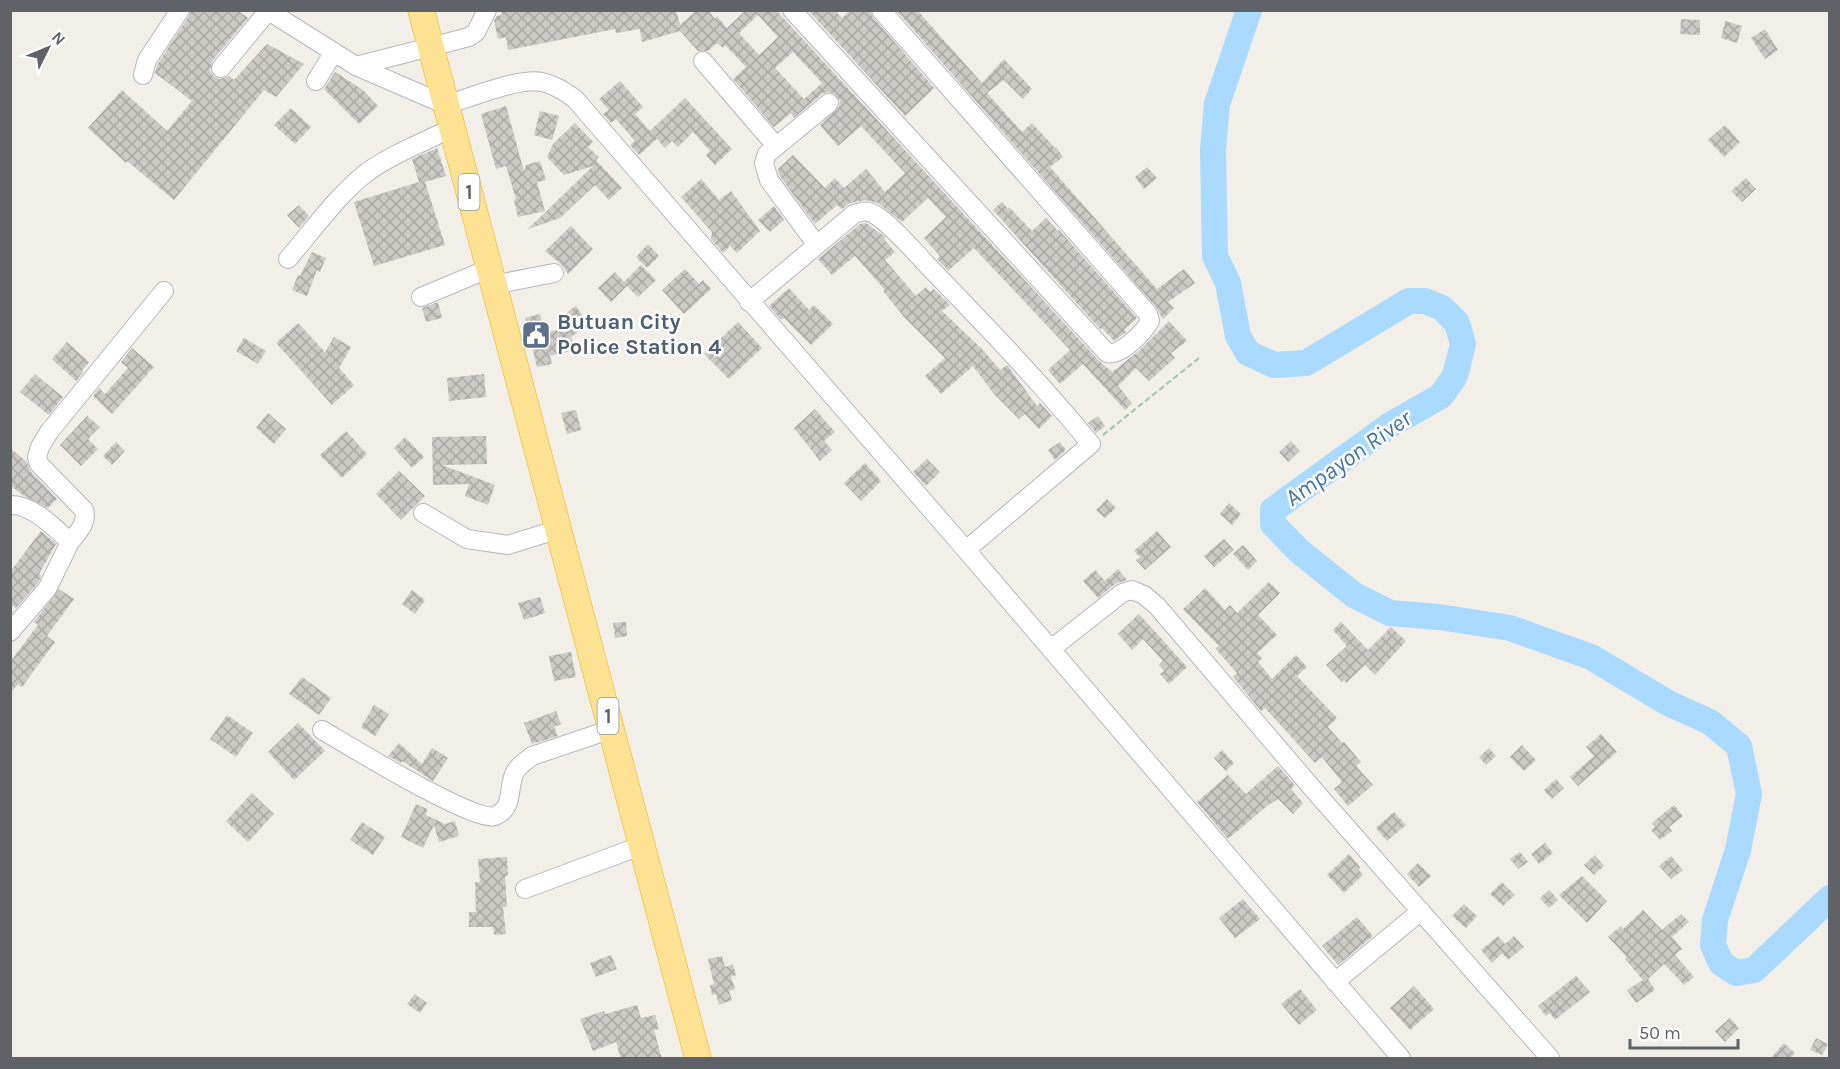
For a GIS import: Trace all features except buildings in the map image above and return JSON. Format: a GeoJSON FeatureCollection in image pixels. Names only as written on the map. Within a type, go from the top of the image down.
{"type":"FeatureCollection","features":[{"type":"Feature","properties":{"kind":"highway","name":"1"},"geometry":{"type":"LineString","coordinates":[[421,10],[699,1059]]}},
{"type":"Feature","properties":{"kind":"street"},"geometry":{"type":"LineString","coordinates":[[143,75],[147,60],[180,10]]}},
{"type":"Feature","properties":{"kind":"street"},"geometry":{"type":"LineString","coordinates":[[356,66],[473,35],[487,10]]}},
{"type":"Feature","properties":{"kind":"street"},"geometry":{"type":"LineString","coordinates":[[792,10],[1107,353],[1113,355],[1120,352],[1147,326],[1150,321],[1148,314],[881,10]]}},
{"type":"Feature","properties":{"kind":"street"},"geometry":{"type":"LineString","coordinates":[[221,68],[268,11],[356,66],[449,116]]}},
{"type":"Feature","properties":{"kind":"street"},"geometry":{"type":"LineString","coordinates":[[316,81],[334,52]]}},
{"type":"Feature","properties":{"kind":"street"},"geometry":{"type":"LineString","coordinates":[[703,61],[776,146]]}},
{"type":"Feature","properties":{"kind":"street"},"geometry":{"type":"LineString","coordinates":[[288,259],[341,196],[366,173],[449,116],[518,83],[539,81],[558,86],[575,99],[966,550],[1401,1059]]}},
{"type":"Feature","properties":{"kind":"street"},"geometry":{"type":"LineString","coordinates":[[816,244],[769,180],[764,163],[767,154],[829,103]]}},
{"type":"Feature","properties":{"kind":"street"},"geometry":{"type":"LineString","coordinates":[[749,302],[854,214],[870,212],[881,220],[1019,361],[1091,444],[966,550]]}},
{"type":"Feature","properties":{"kind":"street"},"geometry":{"type":"LineString","coordinates":[[421,297],[490,277],[554,273]]}},
{"type":"Feature","properties":{"kind":"street"},"geometry":{"type":"LineString","coordinates":[[10,632],[47,589],[70,542],[86,517],[84,510],[39,464],[37,456],[40,447],[74,401],[164,291]]}},
{"type":"Feature","properties":{"kind":"street"},"geometry":{"type":"LineString","coordinates":[[10,505],[19,505],[35,514],[70,542]]}},
{"type":"Feature","properties":{"kind":"street"},"geometry":{"type":"LineString","coordinates":[[423,513],[467,538],[508,545],[559,529]]}},
{"type":"Feature","properties":{"kind":"street"},"geometry":{"type":"LineString","coordinates":[[1051,650],[1122,593],[1132,590],[1144,595],[1157,606],[1319,796],[1550,1059]]}},
{"type":"Feature","properties":{"kind":"street"},"geometry":{"type":"LineString","coordinates":[[322,730],[441,798],[485,817],[494,817],[509,803],[514,774],[522,763],[532,756],[612,729]]}},
{"type":"Feature","properties":{"kind":"street"},"geometry":{"type":"LineString","coordinates":[[525,890],[642,845]]}},
{"type":"Feature","properties":{"kind":"street"},"geometry":{"type":"LineString","coordinates":[[1335,982],[1421,911]]}},
{"type":"Feature","properties":{"kind":"path"},"geometry":{"type":"LineString","coordinates":[[1091,444],[1199,358]]}},
{"type":"Feature","properties":{"kind":"waterway","name":"Ampayon River"},"geometry":{"type":"LineString","coordinates":[[1249,10],[1217,104],[1213,149],[1215,256],[1228,283],[1238,336],[1248,353],[1274,365],[1306,363],[1409,301],[1425,301],[1442,308],[1457,323],[1463,344],[1455,376],[1441,396],[1390,425],[1273,510],[1273,524],[1299,551],[1354,595],[1390,613],[1439,617],[1510,628],[1591,657],[1668,703],[1710,722],[1739,746],[1749,794],[1738,850],[1715,920],[1713,945],[1721,963],[1736,973],[1754,970],[1830,898]]}},
{"type":"Feature","properties":{"kind":"place","name":"Butuan City Police Station 4"},"geometry":{"type":"Point","coordinates":[536,335]}}]}
